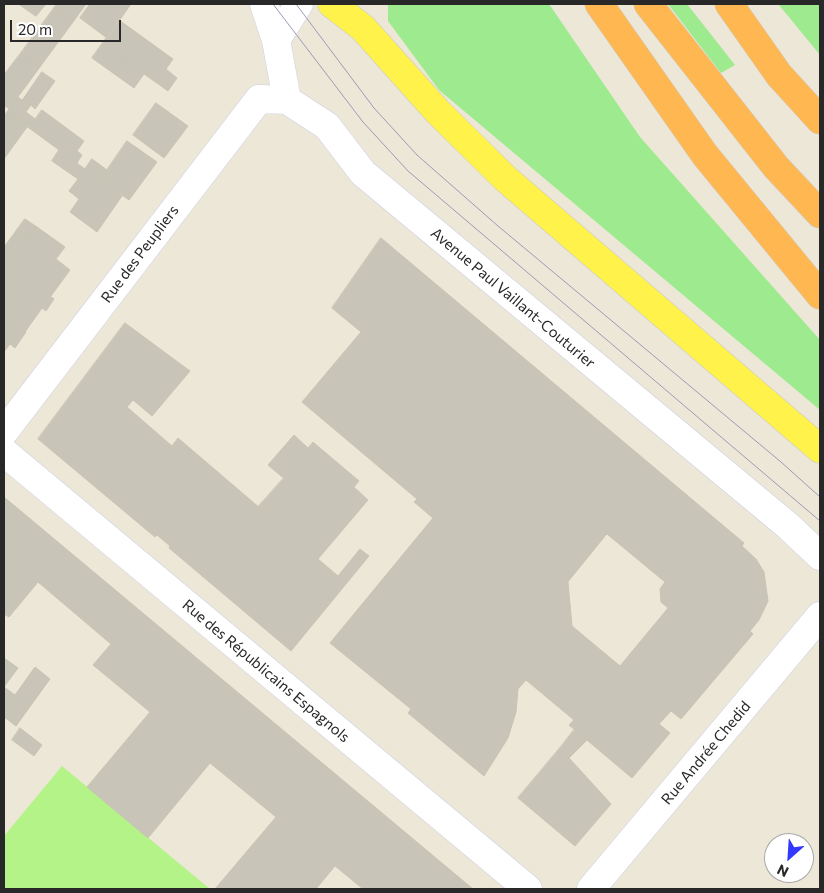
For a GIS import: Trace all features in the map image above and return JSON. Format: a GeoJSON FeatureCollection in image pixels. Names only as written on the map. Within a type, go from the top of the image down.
{"type":"FeatureCollection","features":[{"type":"Feature","properties":{"kind":"highway"},"geometry":{"type":"LineString","coordinates":[[599,4],[705,155],[820,295]]}},
{"type":"Feature","properties":{"kind":"highway"},"geometry":{"type":"LineString","coordinates":[[648,4],[776,167],[820,214]]}},
{"type":"Feature","properties":{"kind":"highway"},"geometry":{"type":"LineString","coordinates":[[728,4],[779,75],[820,120]]}},
{"type":"Feature","properties":{"kind":"main road"},"geometry":{"type":"LineString","coordinates":[[332,4],[362,16],[438,112],[506,178],[820,449]]}},
{"type":"Feature","properties":{"kind":"street"},"geometry":{"type":"LineString","coordinates":[[264,4],[276,40],[287,100]]}},
{"type":"Feature","properties":{"kind":"street"},"geometry":{"type":"LineString","coordinates":[[276,40],[299,4]]}},
{"type":"Feature","properties":{"kind":"street","name":"Rue des Peupliers"},"geometry":{"type":"LineString","coordinates":[[4,432],[258,99],[287,100]]}},
{"type":"Feature","properties":{"kind":"street","name":"Avenue Paul Vaillant-Couturier"},"geometry":{"type":"LineString","coordinates":[[287,100],[327,126],[363,173],[787,525],[820,556]]}},
{"type":"Feature","properties":{"kind":"street","name":"Rue des Républicains Espagnols"},"geometry":{"type":"LineString","coordinates":[[4,452],[528,889]]}},
{"type":"Feature","properties":{"kind":"street","name":"Rue Andrée Chedid"},"geometry":{"type":"LineString","coordinates":[[591,889],[820,616]]}},
{"type":"Feature","properties":{"kind":"green space"},"geometry":{"type":"Polygon","coordinates":[[[388,4],[549,4],[640,137],[820,340],[820,410],[439,90],[388,21],[388,4]]]}},
{"type":"Feature","properties":{"kind":"green space"},"geometry":{"type":"Polygon","coordinates":[[[668,4],[687,4],[735,65],[721,73],[668,4]]]}},
{"type":"Feature","properties":{"kind":"green space"},"geometry":{"type":"Polygon","coordinates":[[[820,4],[820,55],[779,5],[820,4]]]}},
{"type":"Feature","properties":{"kind":"green space"},"geometry":{"type":"Polygon","coordinates":[[[62,766],[210,889],[4,889],[4,836],[62,766]]]}},
{"type":"Feature","properties":{"kind":"building"},"geometry":{"type":"Polygon","coordinates":[[[19,4],[46,4],[36,16],[19,4]]]}},
{"type":"Feature","properties":{"kind":"building"},"geometry":{"type":"Polygon","coordinates":[[[57,4],[86,4],[73,22],[54,8],[57,4]]]}},
{"type":"Feature","properties":{"kind":"building"},"geometry":{"type":"Polygon","coordinates":[[[90,4],[131,4],[107,38],[80,18],[90,4]]]}},
{"type":"Feature","properties":{"kind":"building"},"geometry":{"type":"Polygon","coordinates":[[[54,8],[73,22],[40,67],[21,53],[54,8]]]}},
{"type":"Feature","properties":{"kind":"building"},"geometry":{"type":"Polygon","coordinates":[[[119,20],[173,59],[166,69],[177,78],[168,91],[102,44],[119,20]]]}},
{"type":"Feature","properties":{"kind":"building"},"geometry":{"type":"Polygon","coordinates":[[[102,44],[144,74],[134,88],[92,58],[102,44]]]}},
{"type":"Feature","properties":{"kind":"building"},"geometry":{"type":"Polygon","coordinates":[[[21,53],[40,67],[9,109],[4,105],[4,75],[21,53]]]}},
{"type":"Feature","properties":{"kind":"building"},"geometry":{"type":"Polygon","coordinates":[[[42,72],[55,81],[35,109],[31,105],[19,121],[7,112],[18,97],[22,100],[42,72]]]}},
{"type":"Feature","properties":{"kind":"building"},"geometry":{"type":"Polygon","coordinates":[[[156,103],[188,126],[164,158],[133,135],[156,103]]]}},
{"type":"Feature","properties":{"kind":"building"},"geometry":{"type":"Polygon","coordinates":[[[42,110],[84,141],[77,151],[82,155],[77,163],[29,128],[42,110]]]}},
{"type":"Feature","properties":{"kind":"building"},"geometry":{"type":"Polygon","coordinates":[[[7,112],[27,127],[4,159],[4,117],[7,112]]]}},
{"type":"Feature","properties":{"kind":"building"},"geometry":{"type":"Polygon","coordinates":[[[26,112],[35,119],[29,128],[19,121],[26,112]]]}},
{"type":"Feature","properties":{"kind":"building"},"geometry":{"type":"Polygon","coordinates":[[[127,141],[137,148],[116,176],[107,170],[127,141]]]}},
{"type":"Feature","properties":{"kind":"building"},"geometry":{"type":"Polygon","coordinates":[[[137,148],[157,162],[129,200],[109,186],[137,148]]]}},
{"type":"Feature","properties":{"kind":"building"},"geometry":{"type":"Polygon","coordinates":[[[59,150],[122,196],[97,232],[70,212],[79,199],[69,191],[78,179],[52,161],[59,150]]]}},
{"type":"Feature","properties":{"kind":"building"},"geometry":{"type":"Polygon","coordinates":[[[92,159],[107,170],[100,179],[85,169],[92,159]]]}},
{"type":"Feature","properties":{"kind":"building"},"geometry":{"type":"Polygon","coordinates":[[[107,170],[116,176],[109,186],[100,179],[107,170]]]}},
{"type":"Feature","properties":{"kind":"building"},"geometry":{"type":"Polygon","coordinates":[[[25,219],[37,227],[28,240],[16,231],[25,219]]]}},
{"type":"Feature","properties":{"kind":"building"},"geometry":{"type":"Polygon","coordinates":[[[37,227],[65,247],[56,259],[70,270],[51,296],[4,262],[4,247],[16,231],[28,240],[37,227]]]}},
{"type":"Feature","properties":{"kind":"building"},"geometry":{"type":"Polygon","coordinates":[[[381,238],[744,543],[742,546],[756,559],[764,572],[768,601],[759,620],[750,631],[753,634],[681,719],[671,711],[659,724],[670,733],[632,778],[569,725],[574,720],[526,680],[518,689],[516,712],[508,738],[484,776],[408,713],[411,709],[330,643],[433,518],[414,502],[417,499],[302,402],[361,332],[332,308],[381,238]],[[607,534],[568,582],[572,626],[620,666],[668,608],[661,602],[660,589],[665,582],[607,534]]]}},
{"type":"Feature","properties":{"kind":"building"},"geometry":{"type":"Polygon","coordinates":[[[4,262],[54,299],[46,311],[42,308],[25,332],[4,317],[4,262]]]}},
{"type":"Feature","properties":{"kind":"building"},"geometry":{"type":"Polygon","coordinates":[[[4,317],[26,332],[15,348],[10,344],[4,352],[4,317]]]}},
{"type":"Feature","properties":{"kind":"building"},"geometry":{"type":"Polygon","coordinates":[[[125,323],[190,371],[152,416],[133,400],[127,407],[172,446],[178,438],[268,515],[293,486],[268,465],[294,435],[308,448],[313,442],[359,481],[354,487],[368,500],[318,559],[338,576],[360,549],[369,556],[291,651],[169,548],[170,546],[157,535],[155,537],[38,439],[125,323]]]}},
{"type":"Feature","properties":{"kind":"building"},"geometry":{"type":"Polygon","coordinates":[[[284,478],[293,486],[268,515],[258,507],[284,478]]]}},
{"type":"Feature","properties":{"kind":"building"},"geometry":{"type":"Polygon","coordinates":[[[4,497],[473,889],[363,889],[335,866],[316,889],[215,889],[276,817],[210,763],[148,838],[87,787],[150,712],[93,665],[111,644],[38,582],[9,617],[4,614],[4,497]]]}},
{"type":"Feature","properties":{"kind":"building"},"geometry":{"type":"Polygon","coordinates":[[[4,658],[18,668],[4,687],[4,658]]]}},
{"type":"Feature","properties":{"kind":"building"},"geometry":{"type":"Polygon","coordinates":[[[35,667],[50,679],[16,726],[4,717],[4,687],[15,695],[35,667]]]}},
{"type":"Feature","properties":{"kind":"building"},"geometry":{"type":"Polygon","coordinates":[[[20,728],[42,745],[34,756],[12,740],[20,728]]]}},
{"type":"Feature","properties":{"kind":"building"},"geometry":{"type":"Polygon","coordinates":[[[574,730],[587,740],[569,758],[560,748],[574,730]]]}},
{"type":"Feature","properties":{"kind":"building"},"geometry":{"type":"Polygon","coordinates":[[[560,748],[611,804],[575,846],[518,798],[560,748]]]}},
{"type":"Feature","properties":{"kind":"tram line"},"geometry":{"type":"LineString","coordinates":[[273,4],[363,122],[408,171],[820,521]]}},
{"type":"Feature","properties":{"kind":"tram line"},"geometry":{"type":"LineString","coordinates":[[296,4],[374,108],[417,155],[498,226],[781,462],[820,497]]}}]}
